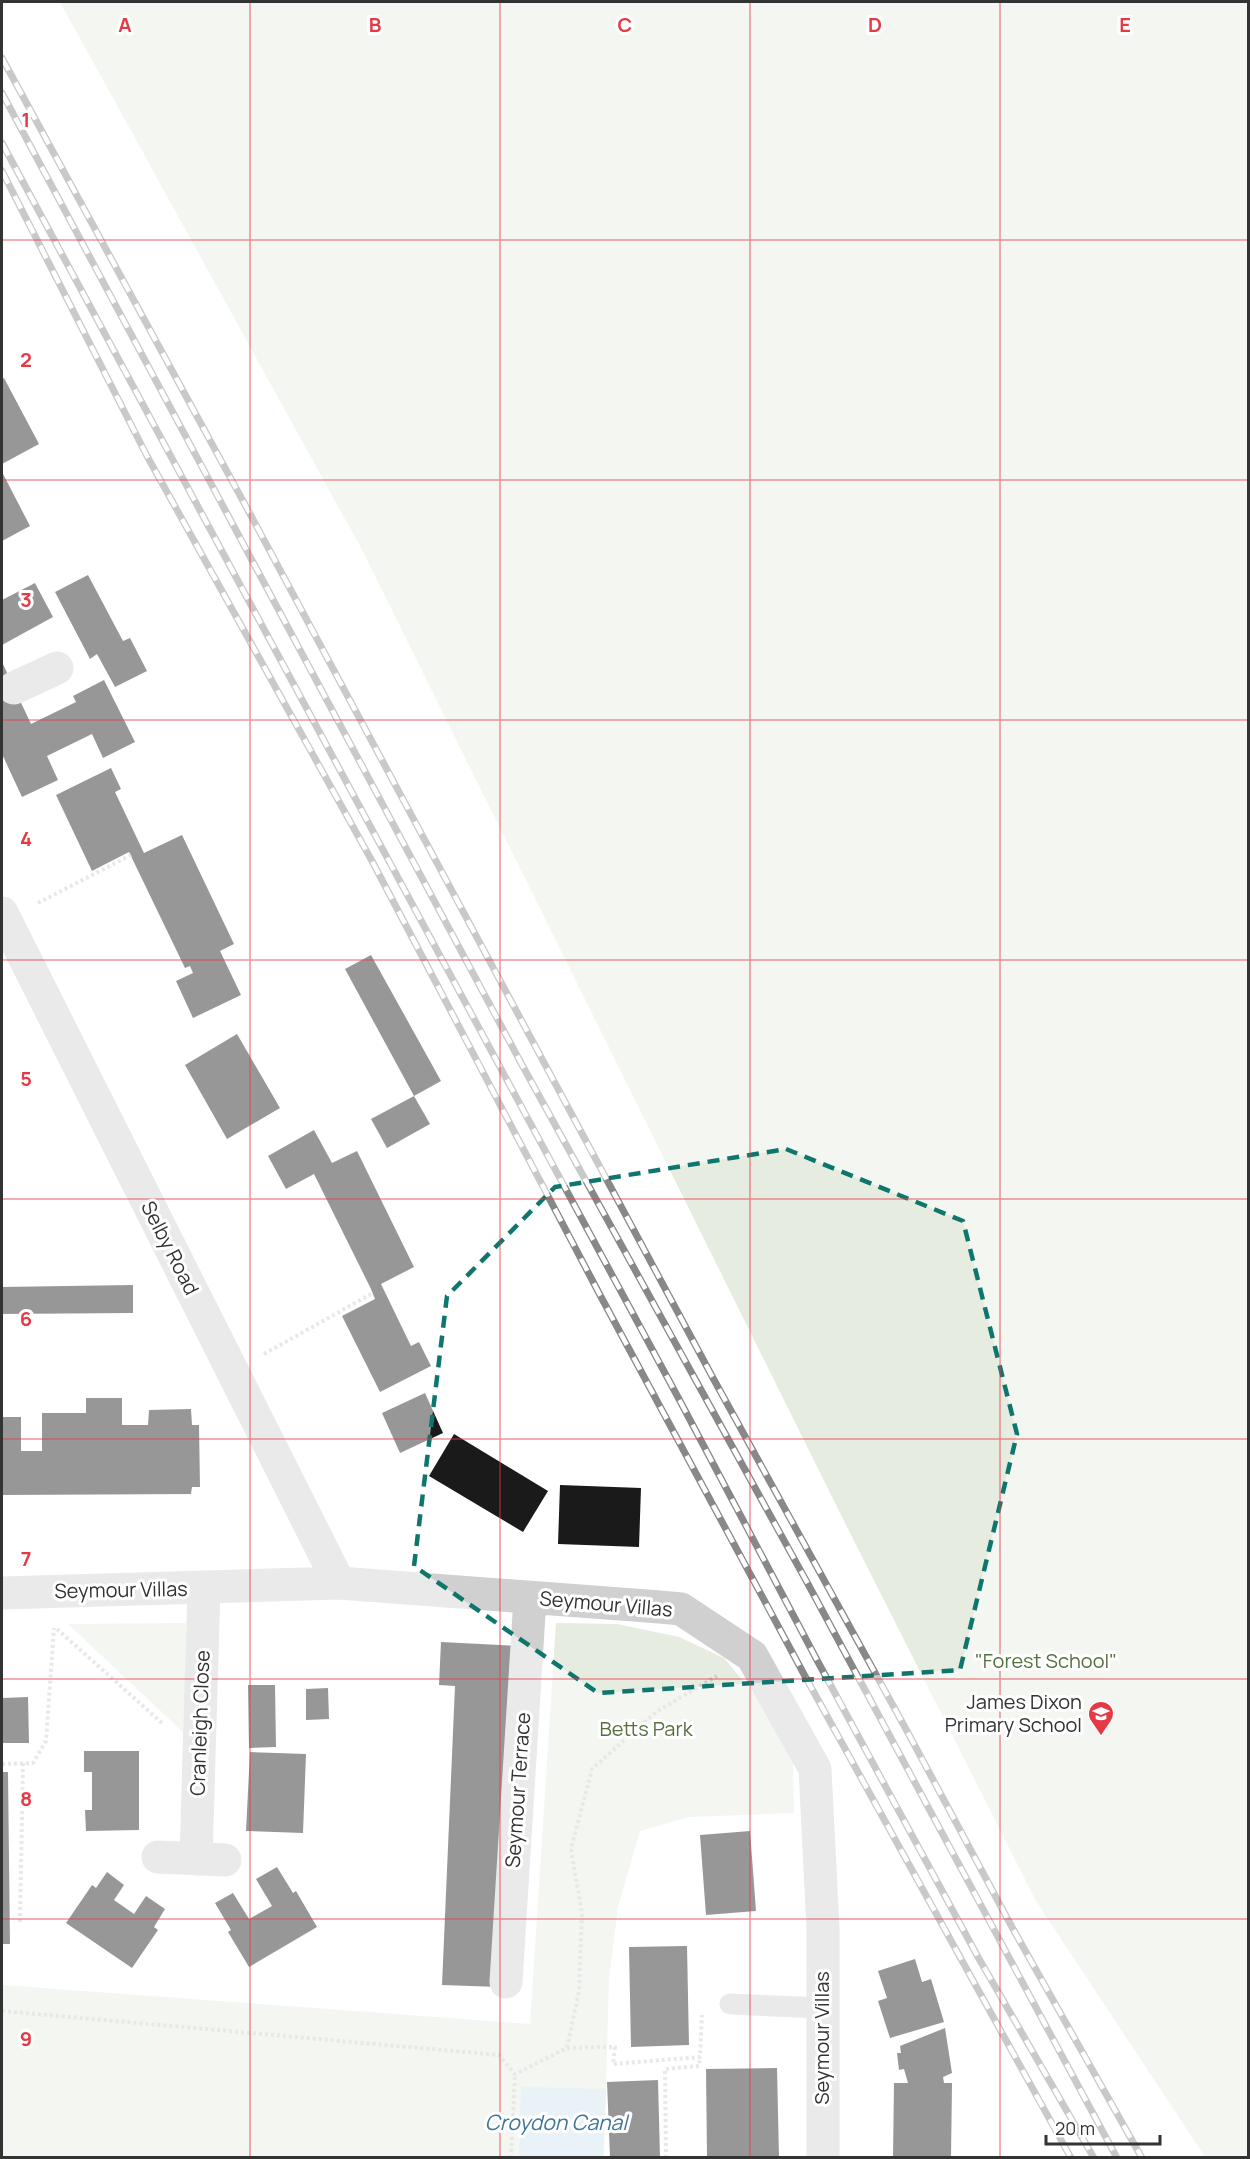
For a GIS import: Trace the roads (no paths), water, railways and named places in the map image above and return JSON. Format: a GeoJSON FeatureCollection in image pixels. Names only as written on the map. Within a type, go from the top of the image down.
{"type":"FeatureCollection","features":[{"type":"Feature","properties":{"kind":"street"},"geometry":{"type":"LineString","coordinates":[[14,688],[57,668]]}},
{"type":"Feature","properties":{"kind":"street","name":"Selby Road"},"geometry":{"type":"LineString","coordinates":[[3,916],[339,1583]]}},
{"type":"Feature","properties":{"kind":"street","name":"Seymour Villas"},"geometry":{"type":"LineString","coordinates":[[2,1593],[339,1583],[681,1609],[752,1656],[815,1770],[823,1928],[823,2157]]}},
{"type":"Feature","properties":{"kind":"street","name":"Cranleigh Close"},"geometry":{"type":"LineString","coordinates":[[158,1857],[211,1859],[199,1756],[204,1588]]}},
{"type":"Feature","properties":{"kind":"street","name":"Seymour Terrace"},"geometry":{"type":"LineString","coordinates":[[506,1982],[530,1598]]}},
{"type":"Feature","properties":{"kind":"lane"},"geometry":{"type":"LineString","coordinates":[[730,2004],[822,2008]]}},
{"type":"Feature","properties":{"kind":"water","name":"Croydon Canal"},"geometry":{"type":"Polygon","coordinates":[[[521,2087],[606,2089],[603,2157],[519,2157],[521,2087]]]}},
{"type":"Feature","properties":{"kind":"railway"},"geometry":{"type":"LineString","coordinates":[[2,58],[249,512],[713,1378],[1013,1929],[1142,2158]]}},
{"type":"Feature","properties":{"kind":"railway"},"geometry":{"type":"LineString","coordinates":[[2,93],[521,1063],[808,1584],[1117,2158]]}},
{"type":"Feature","properties":{"kind":"railway"},"geometry":{"type":"LineString","coordinates":[[2,143],[680,1401],[818,1662],[978,1957],[1094,2158]]}},
{"type":"Feature","properties":{"kind":"railway"},"geometry":{"type":"LineString","coordinates":[[2,171],[147,456],[372,861],[600,1295],[806,1678],[1071,2158]]}},
{"type":"Feature","properties":{"kind":"place","name":"James Dixon Primary School"},"geometry":{"type":"Point","coordinates":[1101,1737]}},
{"type":"Feature","properties":{"kind":"park label","name":"\"Forest School\""},"geometry":{"type":"Point","coordinates":[1046,1661]}},
{"type":"Feature","properties":{"kind":"park label","name":"Betts Park"},"geometry":{"type":"Point","coordinates":[646,1729]}}]}
